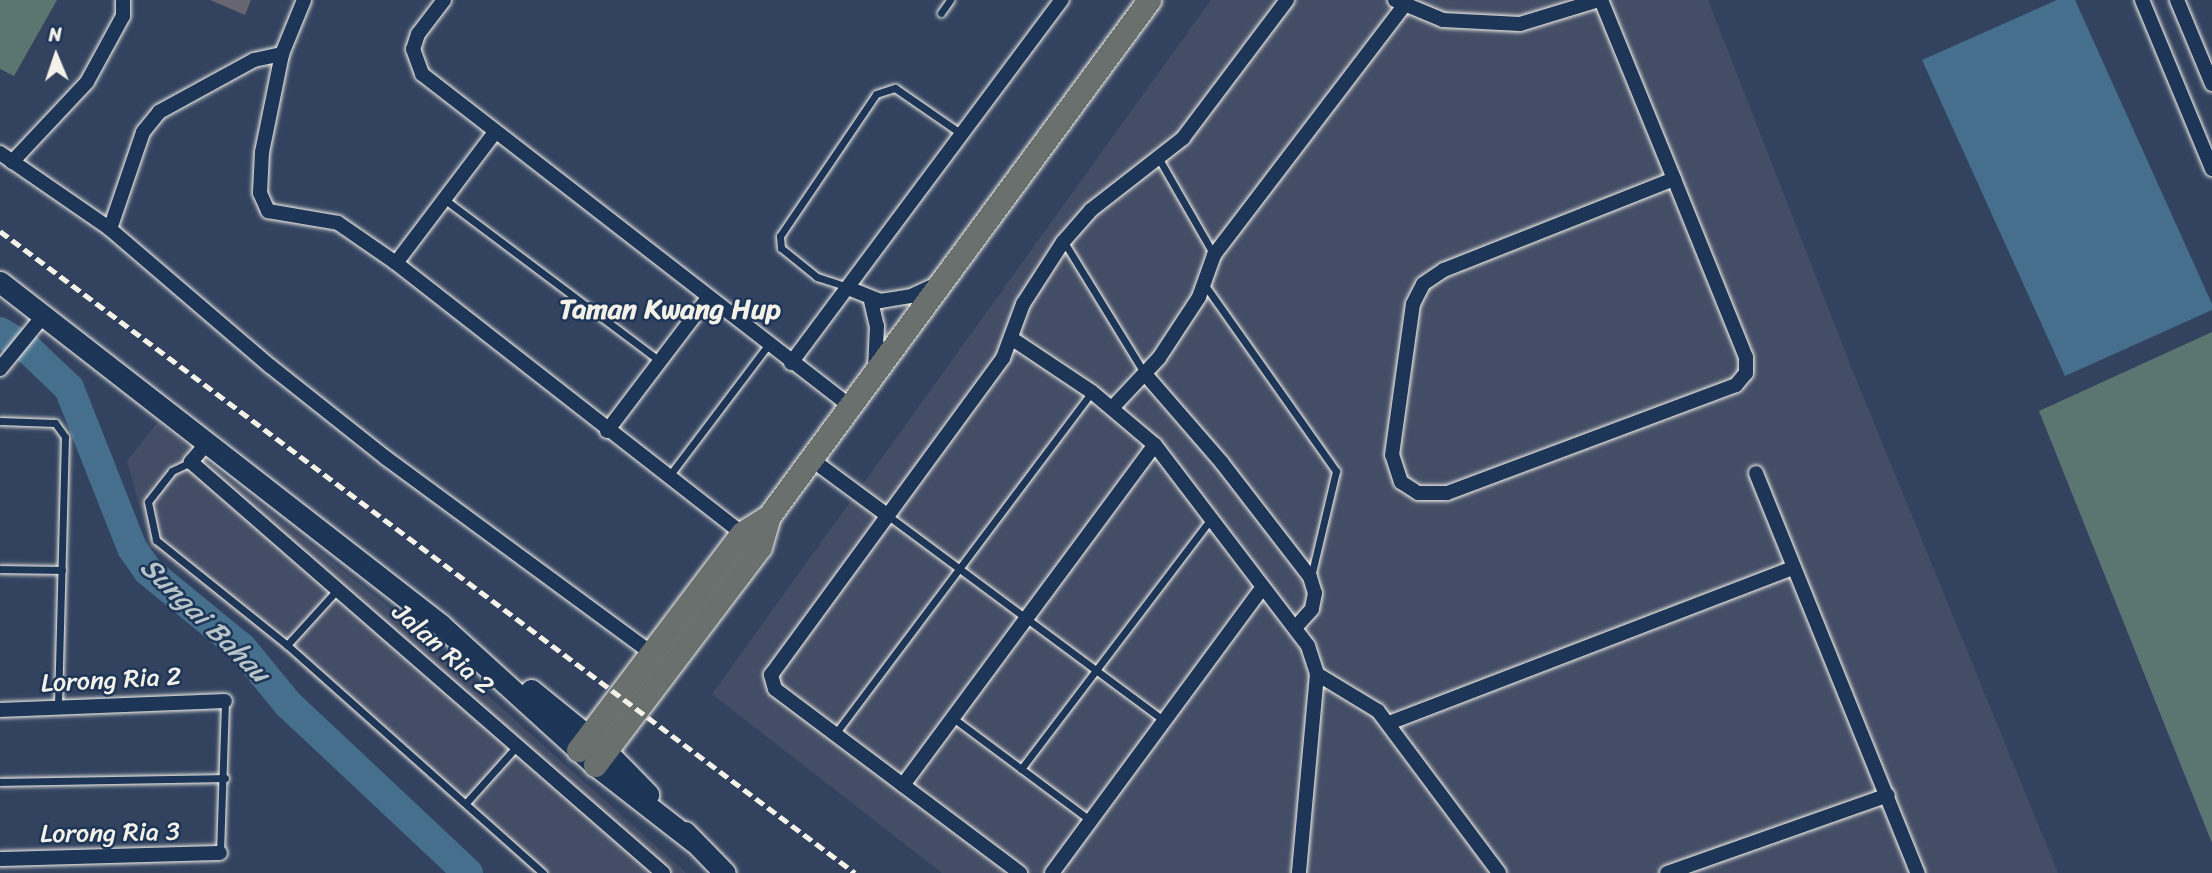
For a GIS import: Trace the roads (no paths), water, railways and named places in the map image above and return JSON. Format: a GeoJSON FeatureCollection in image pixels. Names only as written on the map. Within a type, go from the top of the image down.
{"type":"FeatureCollection","features":[{"type":"Feature","properties":{"kind":"main road"},"geometry":{"type":"LineString","coordinates":[[592,750],[769,516],[1149,0]]}},
{"type":"Feature","properties":{"kind":"main road"},"geometry":{"type":"LineString","coordinates":[[0,282],[209,441],[441,625],[592,750],[725,873]]}},
{"type":"Feature","properties":{"kind":"main road"},"geometry":{"type":"LineString","coordinates":[[592,750],[651,653],[751,540]]}},
{"type":"Feature","properties":{"kind":"street"},"geometry":{"type":"LineString","coordinates":[[123,0],[123,16],[87,82],[6,158],[110,229],[270,366],[376,450],[651,653]]}},
{"type":"Feature","properties":{"kind":"street"},"geometry":{"type":"LineString","coordinates":[[303,0],[282,54],[262,152],[260,193],[268,211],[338,223],[396,263],[607,431],[751,540]]}},
{"type":"Feature","properties":{"kind":"street"},"geometry":{"type":"LineString","coordinates":[[444,0],[418,34],[414,62],[444,95],[850,406]]}},
{"type":"Feature","properties":{"kind":"street"},"geometry":{"type":"LineString","coordinates":[[791,363],[960,133],[1062,0]]}},
{"type":"Feature","properties":{"kind":"street"},"geometry":{"type":"LineString","coordinates":[[1020,873],[775,689],[771,675],[1003,358],[1023,304],[1063,242],[1091,211],[1183,138],[1287,0]]}},
{"type":"Feature","properties":{"kind":"street"},"geometry":{"type":"LineString","coordinates":[[1113,407],[1145,374],[1204,283],[1214,255],[1399,3],[1443,20],[1520,24],[1600,0],[1674,179],[1746,357],[1743,380],[1447,493],[1418,493],[1401,482],[1392,455],[1413,304],[1423,284],[1444,270],[1674,179]]}},
{"type":"Feature","properties":{"kind":"street"},"geometry":{"type":"LineString","coordinates":[[2142,0],[2212,169]]}},
{"type":"Feature","properties":{"kind":"street"},"geometry":{"type":"LineString","coordinates":[[2177,0],[2212,84]]}},
{"type":"Feature","properties":{"kind":"street"},"geometry":{"type":"LineString","coordinates":[[110,229],[143,132],[159,112],[254,60],[282,54]]}},
{"type":"Feature","properties":{"kind":"street"},"geometry":{"type":"LineString","coordinates":[[396,263],[495,132]]}},
{"type":"Feature","properties":{"kind":"street"},"geometry":{"type":"LineString","coordinates":[[848,288],[871,301],[911,296],[942,281]]}},
{"type":"Feature","properties":{"kind":"street"},"geometry":{"type":"LineString","coordinates":[[607,431],[708,298]]}},
{"type":"Feature","properties":{"kind":"street"},"geometry":{"type":"LineString","coordinates":[[871,301],[877,326],[875,372]]}},
{"type":"Feature","properties":{"kind":"street"},"geometry":{"type":"LineString","coordinates":[[3,366],[43,316]]}},
{"type":"Feature","properties":{"kind":"street"},"geometry":{"type":"LineString","coordinates":[[1011,338],[1093,391],[1155,445],[1308,646],[1317,674],[1299,873]]}},
{"type":"Feature","properties":{"kind":"street"},"geometry":{"type":"LineString","coordinates":[[1145,374],[1222,463],[1310,577],[1315,593],[1312,609],[1294,628]]}},
{"type":"Feature","properties":{"kind":"street"},"geometry":{"type":"LineString","coordinates":[[191,462],[209,441]]}},
{"type":"Feature","properties":{"kind":"street"},"geometry":{"type":"LineString","coordinates":[[903,785],[1155,445]]}},
{"type":"Feature","properties":{"kind":"street"},"geometry":{"type":"LineString","coordinates":[[811,459],[887,515]]}},
{"type":"Feature","properties":{"kind":"street","name":"Jalan Ria 2"},"geometry":{"type":"LineString","coordinates":[[191,462],[663,873]]}},
{"type":"Feature","properties":{"kind":"street"},"geometry":{"type":"LineString","coordinates":[[1756,473],[1888,795],[1917,873]]}},
{"type":"Feature","properties":{"kind":"street"},"geometry":{"type":"LineString","coordinates":[[1389,723],[1793,568]]}},
{"type":"Feature","properties":{"kind":"street"},"geometry":{"type":"LineString","coordinates":[[1052,873],[1263,587]]}},
{"type":"Feature","properties":{"kind":"street"},"geometry":{"type":"LineString","coordinates":[[1317,674],[1363,699],[1389,723],[1499,873]]}},
{"type":"Feature","properties":{"kind":"street","name":"Lorong Ria 2"},"geometry":{"type":"LineString","coordinates":[[0,710],[225,701]]}},
{"type":"Feature","properties":{"kind":"street"},"geometry":{"type":"LineString","coordinates":[[1667,873],[1888,795]]}},
{"type":"Feature","properties":{"kind":"street","name":"Lorong Ria 3"},"geometry":{"type":"LineString","coordinates":[[0,859],[220,853]]}},
{"type":"Feature","properties":{"kind":"lane"},"geometry":{"type":"LineString","coordinates":[[941,13],[950,0]]}},
{"type":"Feature","properties":{"kind":"lane"},"geometry":{"type":"LineString","coordinates":[[848,288],[817,277],[781,248],[780,236],[876,94],[895,88],[960,133]]}},
{"type":"Feature","properties":{"kind":"lane"},"geometry":{"type":"LineString","coordinates":[[1159,159],[1214,255]]}},
{"type":"Feature","properties":{"kind":"lane"},"geometry":{"type":"LineString","coordinates":[[444,199],[660,361]]}},
{"type":"Feature","properties":{"kind":"lane"},"geometry":{"type":"LineString","coordinates":[[1063,242],[1145,374]]}},
{"type":"Feature","properties":{"kind":"lane"},"geometry":{"type":"LineString","coordinates":[[1204,283],[1336,471],[1310,577]]}},
{"type":"Feature","properties":{"kind":"lane"},"geometry":{"type":"LineString","coordinates":[[669,476],[768,345]]}},
{"type":"Feature","properties":{"kind":"lane"},"geometry":{"type":"LineString","coordinates":[[835,734],[1093,391]]}},
{"type":"Feature","properties":{"kind":"lane"},"geometry":{"type":"LineString","coordinates":[[0,421],[55,423],[65,437],[58,709]]}},
{"type":"Feature","properties":{"kind":"lane"},"geometry":{"type":"LineString","coordinates":[[191,462],[172,471],[151,496],[148,508],[156,540],[287,645],[543,873]]}},
{"type":"Feature","properties":{"kind":"lane"},"geometry":{"type":"LineString","coordinates":[[887,515],[1164,722]]}},
{"type":"Feature","properties":{"kind":"lane"},"geometry":{"type":"LineString","coordinates":[[1021,769],[1211,519]]}},
{"type":"Feature","properties":{"kind":"lane"},"geometry":{"type":"LineString","coordinates":[[0,569],[62,570]]}},
{"type":"Feature","properties":{"kind":"lane"},"geometry":{"type":"LineString","coordinates":[[287,645],[337,589]]}},
{"type":"Feature","properties":{"kind":"lane"},"geometry":{"type":"LineString","coordinates":[[220,853],[225,778],[225,701]]}},
{"type":"Feature","properties":{"kind":"lane"},"geometry":{"type":"LineString","coordinates":[[953,718],[1090,820]]}},
{"type":"Feature","properties":{"kind":"lane"},"geometry":{"type":"LineString","coordinates":[[466,803],[517,746]]}},
{"type":"Feature","properties":{"kind":"lane"},"geometry":{"type":"LineString","coordinates":[[0,782],[225,778]]}},
{"type":"Feature","properties":{"kind":"waterway","name":"Sungai Bahau"},"geometry":{"type":"LineString","coordinates":[[0,332],[28,349],[69,388],[132,548],[148,571],[242,648],[288,704],[468,873]]}},
{"type":"Feature","properties":{"kind":"railway"},"geometry":{"type":"LineString","coordinates":[[0,231],[855,873]]}},
{"type":"Feature","properties":{"kind":"district","name":"Taman Kwang Hup"},"geometry":{"type":"Point","coordinates":[670,309]}}]}
